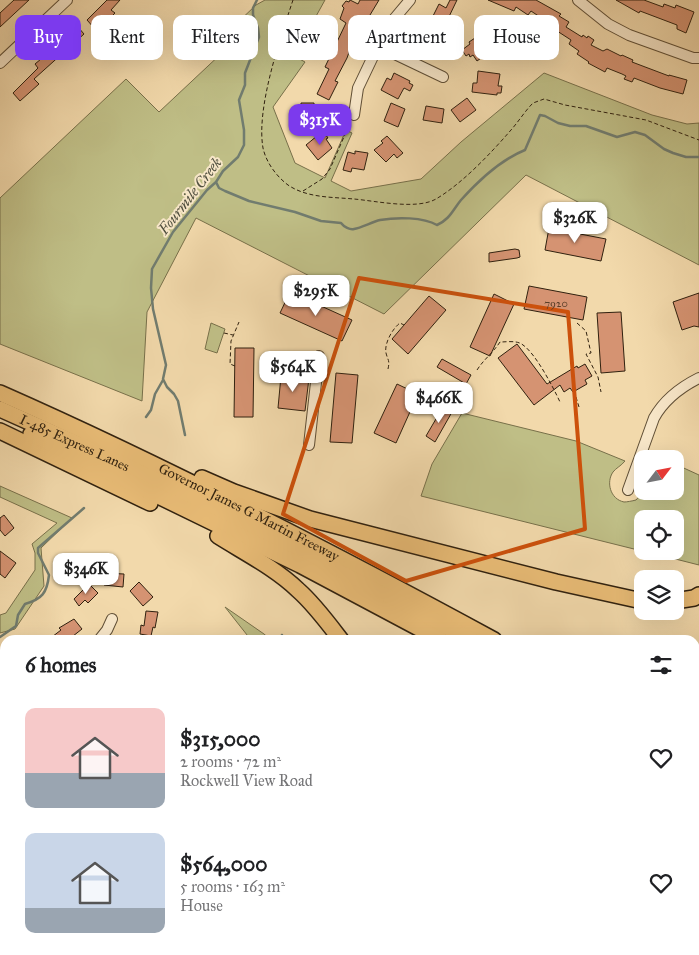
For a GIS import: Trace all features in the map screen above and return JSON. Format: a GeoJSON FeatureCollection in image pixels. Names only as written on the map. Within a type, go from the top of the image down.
{"type":"FeatureCollection","features":[{"type":"Feature","properties":{"kind":"highway","name":"Governor James G Martin Freeway"},"geometry":{"type":"LineString","coordinates":[[0,393],[122,450],[330,552],[485,635]]}},
{"type":"Feature","properties":{"kind":"highway","name":"I-485 Express Lanes"},"geometry":{"type":"LineString","coordinates":[[0,409],[116,461],[223,513],[462,635]]}},
{"type":"Feature","properties":{"kind":"highway","name":"I-485 Express Lanes"},"geometry":{"type":"LineString","coordinates":[[0,419],[300,565],[432,635]]}},
{"type":"Feature","properties":{"kind":"highway"},"geometry":{"type":"LineString","coordinates":[[0,431],[218,536],[416,635]]}},
{"type":"Feature","properties":{"kind":"highway"},"geometry":{"type":"LineString","coordinates":[[122,450],[146,454],[234,492],[310,519],[556,582],[634,599]]}},
{"type":"Feature","properties":{"kind":"highway"},"geometry":{"type":"LineString","coordinates":[[218,536],[298,590],[337,635]]}},
{"type":"Feature","properties":{"kind":"highway"},"geometry":{"type":"LineString","coordinates":[[684,600],[699,595]]}},
{"type":"Feature","properties":{"kind":"street"},"geometry":{"type":"LineString","coordinates":[[0,63],[67,0]]}},
{"type":"Feature","properties":{"kind":"street"},"geometry":{"type":"LineString","coordinates":[[397,15],[410,0]]}},
{"type":"Feature","properties":{"kind":"street"},"geometry":{"type":"LineString","coordinates":[[578,0],[608,24],[628,35],[693,58],[699,58]]}},
{"type":"Feature","properties":{"kind":"street"},"geometry":{"type":"LineString","coordinates":[[354,115],[358,88],[371,60]]}},
{"type":"Feature","properties":{"kind":"street"},"geometry":{"type":"LineString","coordinates":[[407,60],[443,77]]}},
{"type":"Feature","properties":{"kind":"street"},"geometry":{"type":"LineString","coordinates":[[309,445],[319,356]]}},
{"type":"Feature","properties":{"kind":"street"},"geometry":{"type":"LineString","coordinates":[[628,490],[659,408],[668,399],[699,378]]}},
{"type":"Feature","properties":{"kind":"street"},"geometry":{"type":"LineString","coordinates":[[103,635],[112,619]]}},
{"type":"Feature","properties":{"kind":"path"},"geometry":{"type":"LineString","coordinates":[[293,0],[270,80],[265,106],[263,147],[268,162],[289,185],[319,197],[412,204],[431,201],[459,181],[483,160],[533,103],[544,100],[646,120],[699,140]]}},
{"type":"Feature","properties":{"kind":"path"},"geometry":{"type":"LineString","coordinates":[[302,191],[322,179],[330,169],[354,115]]}},
{"type":"Feature","properties":{"kind":"path"},"geometry":{"type":"LineString","coordinates":[[235,366],[230,364],[231,341],[238,322]]}},
{"type":"Feature","properties":{"kind":"path"},"geometry":{"type":"LineString","coordinates":[[388,369],[390,360],[386,352],[387,342],[397,325],[400,323],[404,325]]}},
{"type":"Feature","properties":{"kind":"path"},"geometry":{"type":"LineString","coordinates":[[577,323],[586,331],[591,353],[586,354],[598,377],[601,392]]}},
{"type":"Feature","properties":{"kind":"path"},"geometry":{"type":"LineString","coordinates":[[224,333],[234,336]]}},
{"type":"Feature","properties":{"kind":"path"},"geometry":{"type":"LineString","coordinates":[[477,370],[482,362],[490,357],[500,342],[517,342],[524,345],[542,369],[560,402]]}},
{"type":"Feature","properties":{"kind":"path"},"geometry":{"type":"LineString","coordinates":[[576,397],[579,407]]}},
{"type":"Feature","properties":{"kind":"highlighted area"},"geometry":{"type":"Polygon","coordinates":[[[359,278],[568,312],[585,529],[406,581],[283,514],[359,278]]]}},
{"type":"Feature","properties":{"kind":"shaded area"},"geometry":{"type":"Polygon","coordinates":[[[265,0],[325,0],[317,15],[268,15],[268,60],[301,60],[305,62],[273,107],[295,163],[325,178],[346,130],[352,133],[331,181],[351,191],[421,179],[461,142],[544,73],[652,115],[687,124],[699,123],[699,265],[526,175],[384,314],[196,218],[147,312],[142,401],[0,344],[0,198],[126,79],[159,112],[214,60],[258,60],[258,15],[246,15],[256,5],[265,0]]]}},
{"type":"Feature","properties":{"kind":"shaded area"},"geometry":{"type":"Polygon","coordinates":[[[211,323],[225,329],[217,353],[205,349],[211,323]]]}},
{"type":"Feature","properties":{"kind":"shaded area"},"geometry":{"type":"Polygon","coordinates":[[[462,413],[576,441],[625,461],[613,472],[610,480],[613,494],[624,502],[636,500],[684,500],[684,468],[699,475],[699,565],[679,560],[684,560],[684,510],[634,510],[634,549],[421,496],[432,464],[462,413]]]}},
{"type":"Feature","properties":{"kind":"shaded area"},"geometry":{"type":"Polygon","coordinates":[[[0,486],[72,518],[41,548],[44,586],[15,629],[0,633],[0,615],[6,613],[35,570],[35,553],[32,544],[57,523],[0,497],[0,486]]]}},
{"type":"Feature","properties":{"kind":"shaded area"},"geometry":{"type":"Polygon","coordinates":[[[225,607],[265,635],[247,635],[225,607]]]}},
{"type":"Feature","properties":{"kind":"building"},"geometry":{"type":"Polygon","coordinates":[[[14,0],[29,0],[0,27],[0,13],[14,0]]]}},
{"type":"Feature","properties":{"kind":"building"},"geometry":{"type":"Polygon","coordinates":[[[107,0],[120,0],[111,10],[115,13],[113,15],[92,15],[107,0]]]}},
{"type":"Feature","properties":{"kind":"building"},"geometry":{"type":"Polygon","coordinates":[[[350,0],[358,4],[360,0],[379,0],[370,15],[348,15],[348,55],[335,81],[338,82],[329,100],[317,94],[329,69],[325,67],[328,60],[338,60],[338,40],[346,23],[340,19],[344,8],[342,6],[346,1],[349,2],[350,0]]]}},
{"type":"Feature","properties":{"kind":"building"},"geometry":{"type":"Polygon","coordinates":[[[450,0],[457,0],[450,15],[434,15],[439,4],[446,8],[450,0]]]}},
{"type":"Feature","properties":{"kind":"building"},"geometry":{"type":"Polygon","coordinates":[[[488,0],[536,0],[561,14],[559,16],[537,15],[531,11],[528,15],[516,7],[514,11],[488,0]]]}},
{"type":"Feature","properties":{"kind":"building"},"geometry":{"type":"Polygon","coordinates":[[[616,0],[644,0],[663,7],[664,4],[675,8],[676,5],[694,12],[686,33],[677,29],[677,25],[640,11],[639,13],[616,0]]]}},
{"type":"Feature","properties":{"kind":"building"},"geometry":{"type":"Polygon","coordinates":[[[91,16],[91,24],[87,20],[91,16]]]}},
{"type":"Feature","properties":{"kind":"building"},"geometry":{"type":"Polygon","coordinates":[[[559,16],[569,22],[566,27],[582,37],[583,35],[587,38],[588,36],[594,40],[591,45],[603,51],[607,49],[633,60],[632,62],[669,76],[687,80],[683,94],[634,78],[632,82],[624,79],[626,76],[607,68],[605,72],[588,63],[577,54],[579,51],[569,44],[571,40],[559,32],[559,16]]]}},
{"type":"Feature","properties":{"kind":"building"},"geometry":{"type":"Polygon","coordinates":[[[474,39],[474,56],[473,55],[470,57],[469,54],[466,56],[464,53],[464,48],[470,44],[469,42],[474,39]]]}},
{"type":"Feature","properties":{"kind":"building"},"geometry":{"type":"Polygon","coordinates":[[[40,60],[55,60],[34,79],[39,84],[20,101],[13,93],[38,68],[35,64],[40,60]]]}},
{"type":"Feature","properties":{"kind":"building"},"geometry":{"type":"Polygon","coordinates":[[[478,71],[500,74],[498,86],[502,86],[501,93],[497,93],[497,95],[472,92],[473,83],[477,83],[478,71]]]}},
{"type":"Feature","properties":{"kind":"building"},"geometry":{"type":"Polygon","coordinates":[[[394,73],[410,81],[409,83],[413,85],[410,91],[404,88],[398,99],[381,90],[387,78],[391,80],[394,73]]]}},
{"type":"Feature","properties":{"kind":"building"},"geometry":{"type":"Polygon","coordinates":[[[467,98],[476,110],[460,122],[451,110],[467,98]]]}},
{"type":"Feature","properties":{"kind":"building"},"geometry":{"type":"Polygon","coordinates":[[[301,103],[314,103],[314,111],[317,111],[317,115],[319,115],[319,122],[301,123],[301,103]]]}},
{"type":"Feature","properties":{"kind":"building"},"geometry":{"type":"Polygon","coordinates":[[[391,103],[405,109],[398,127],[384,121],[391,103]]]}},
{"type":"Feature","properties":{"kind":"building"},"geometry":{"type":"Polygon","coordinates":[[[426,106],[444,109],[442,123],[423,120],[426,106]]]}},
{"type":"Feature","properties":{"kind":"building"},"geometry":{"type":"Polygon","coordinates":[[[323,131],[332,148],[318,160],[306,145],[323,131]]]}},
{"type":"Feature","properties":{"kind":"building"},"geometry":{"type":"Polygon","coordinates":[[[387,136],[403,153],[397,158],[394,154],[386,162],[374,150],[383,143],[381,141],[387,136]]]}},
{"type":"Feature","properties":{"kind":"building"},"geometry":{"type":"Polygon","coordinates":[[[355,151],[368,153],[364,170],[352,168],[351,172],[343,170],[348,152],[355,154],[355,151]]]}},
{"type":"Feature","properties":{"kind":"building"},"geometry":{"type":"Polygon","coordinates":[[[549,228],[606,239],[601,261],[545,250],[549,228]]]}},
{"type":"Feature","properties":{"kind":"building"},"geometry":{"type":"Polygon","coordinates":[[[519,250],[520,257],[489,262],[489,253],[519,250]]]}},
{"type":"Feature","properties":{"kind":"building"},"geometry":{"type":"Polygon","coordinates":[[[529,286],[587,297],[583,320],[524,309],[529,286]]]}},
{"type":"Feature","properties":{"kind":"building"},"geometry":{"type":"Polygon","coordinates":[[[290,292],[352,320],[342,341],[280,313],[290,292]]]}},
{"type":"Feature","properties":{"kind":"building"},"geometry":{"type":"Polygon","coordinates":[[[699,293],[699,327],[694,326],[682,330],[673,302],[699,293]]]}},
{"type":"Feature","properties":{"kind":"building"},"geometry":{"type":"Polygon","coordinates":[[[494,294],[514,304],[490,356],[470,347],[494,294]]]}},
{"type":"Feature","properties":{"kind":"building"},"geometry":{"type":"Polygon","coordinates":[[[429,296],[446,310],[408,354],[392,339],[429,296]]]}},
{"type":"Feature","properties":{"kind":"building"},"geometry":{"type":"Polygon","coordinates":[[[621,312],[625,371],[601,373],[597,313],[621,312]]]}},
{"type":"Feature","properties":{"kind":"building"},"geometry":{"type":"Polygon","coordinates":[[[517,344],[547,384],[577,366],[578,368],[585,364],[592,376],[585,380],[587,384],[573,392],[570,388],[564,392],[560,385],[534,405],[498,358],[517,344]]]}},
{"type":"Feature","properties":{"kind":"building"},"geometry":{"type":"Polygon","coordinates":[[[235,348],[254,348],[253,417],[234,417],[235,348]]]}},
{"type":"Feature","properties":{"kind":"building"},"geometry":{"type":"Polygon","coordinates":[[[442,359],[471,375],[466,384],[437,367],[442,359]]]}},
{"type":"Feature","properties":{"kind":"building"},"geometry":{"type":"Polygon","coordinates":[[[336,373],[358,375],[352,443],[330,442],[336,373]]]}},
{"type":"Feature","properties":{"kind":"building"},"geometry":{"type":"Polygon","coordinates":[[[281,376],[309,378],[305,411],[278,408],[281,376]]]}},
{"type":"Feature","properties":{"kind":"building"},"geometry":{"type":"Polygon","coordinates":[[[397,384],[418,394],[396,443],[374,433],[397,384]]]}},
{"type":"Feature","properties":{"kind":"building"},"geometry":{"type":"Polygon","coordinates":[[[443,407],[452,412],[435,442],[426,436],[443,407]]]}},
{"type":"Feature","properties":{"kind":"building"},"geometry":{"type":"Polygon","coordinates":[[[4,515],[14,528],[5,536],[0,530],[0,518],[4,515]]]}},
{"type":"Feature","properties":{"kind":"building"},"geometry":{"type":"Polygon","coordinates":[[[0,551],[16,563],[5,578],[0,574],[0,551]]]}},
{"type":"Feature","properties":{"kind":"building"},"geometry":{"type":"Polygon","coordinates":[[[104,573],[124,574],[123,587],[104,585],[104,573]]]}},
{"type":"Feature","properties":{"kind":"building"},"geometry":{"type":"Polygon","coordinates":[[[139,582],[153,597],[143,606],[130,591],[139,582]]]}},
{"type":"Feature","properties":{"kind":"building"},"geometry":{"type":"Polygon","coordinates":[[[89,584],[98,593],[88,603],[85,600],[79,606],[74,599],[89,584]]]}},
{"type":"Feature","properties":{"kind":"building"},"geometry":{"type":"Polygon","coordinates":[[[146,611],[158,612],[155,628],[153,627],[151,635],[140,634],[141,625],[144,626],[146,611]]]}},
{"type":"Feature","properties":{"kind":"building"},"geometry":{"type":"Polygon","coordinates":[[[74,619],[82,629],[74,635],[54,635],[61,630],[59,628],[74,619]]]}},
{"type":"Feature","properties":{"kind":"waterway","name":"Fourmile Creek"},"geometry":{"type":"LineString","coordinates":[[185,435],[178,401],[163,379],[166,365],[153,309],[152,269],[173,232],[207,190],[216,182],[223,171],[238,157],[244,145],[244,130],[239,100],[245,85],[245,73],[259,37],[253,15],[253,8],[257,0]]}},
{"type":"Feature","properties":{"kind":"waterway"},"geometry":{"type":"LineString","coordinates":[[216,182],[219,188],[249,201],[295,212],[321,221],[341,223],[351,229],[380,220],[394,218],[425,220],[437,225],[448,217],[461,200],[490,171],[507,159],[525,150],[540,115],[558,123],[570,126],[586,126],[617,137],[635,132],[645,135],[664,149],[673,153],[686,157],[699,157]]}},
{"type":"Feature","properties":{"kind":"waterway"},"geometry":{"type":"LineString","coordinates":[[146,417],[151,410],[155,394],[163,380]]}},
{"type":"Feature","properties":{"kind":"waterway"},"geometry":{"type":"LineString","coordinates":[[3,635],[16,626],[18,615],[25,604],[36,600],[45,591],[49,575],[38,553],[38,548],[84,508]]}}]}
